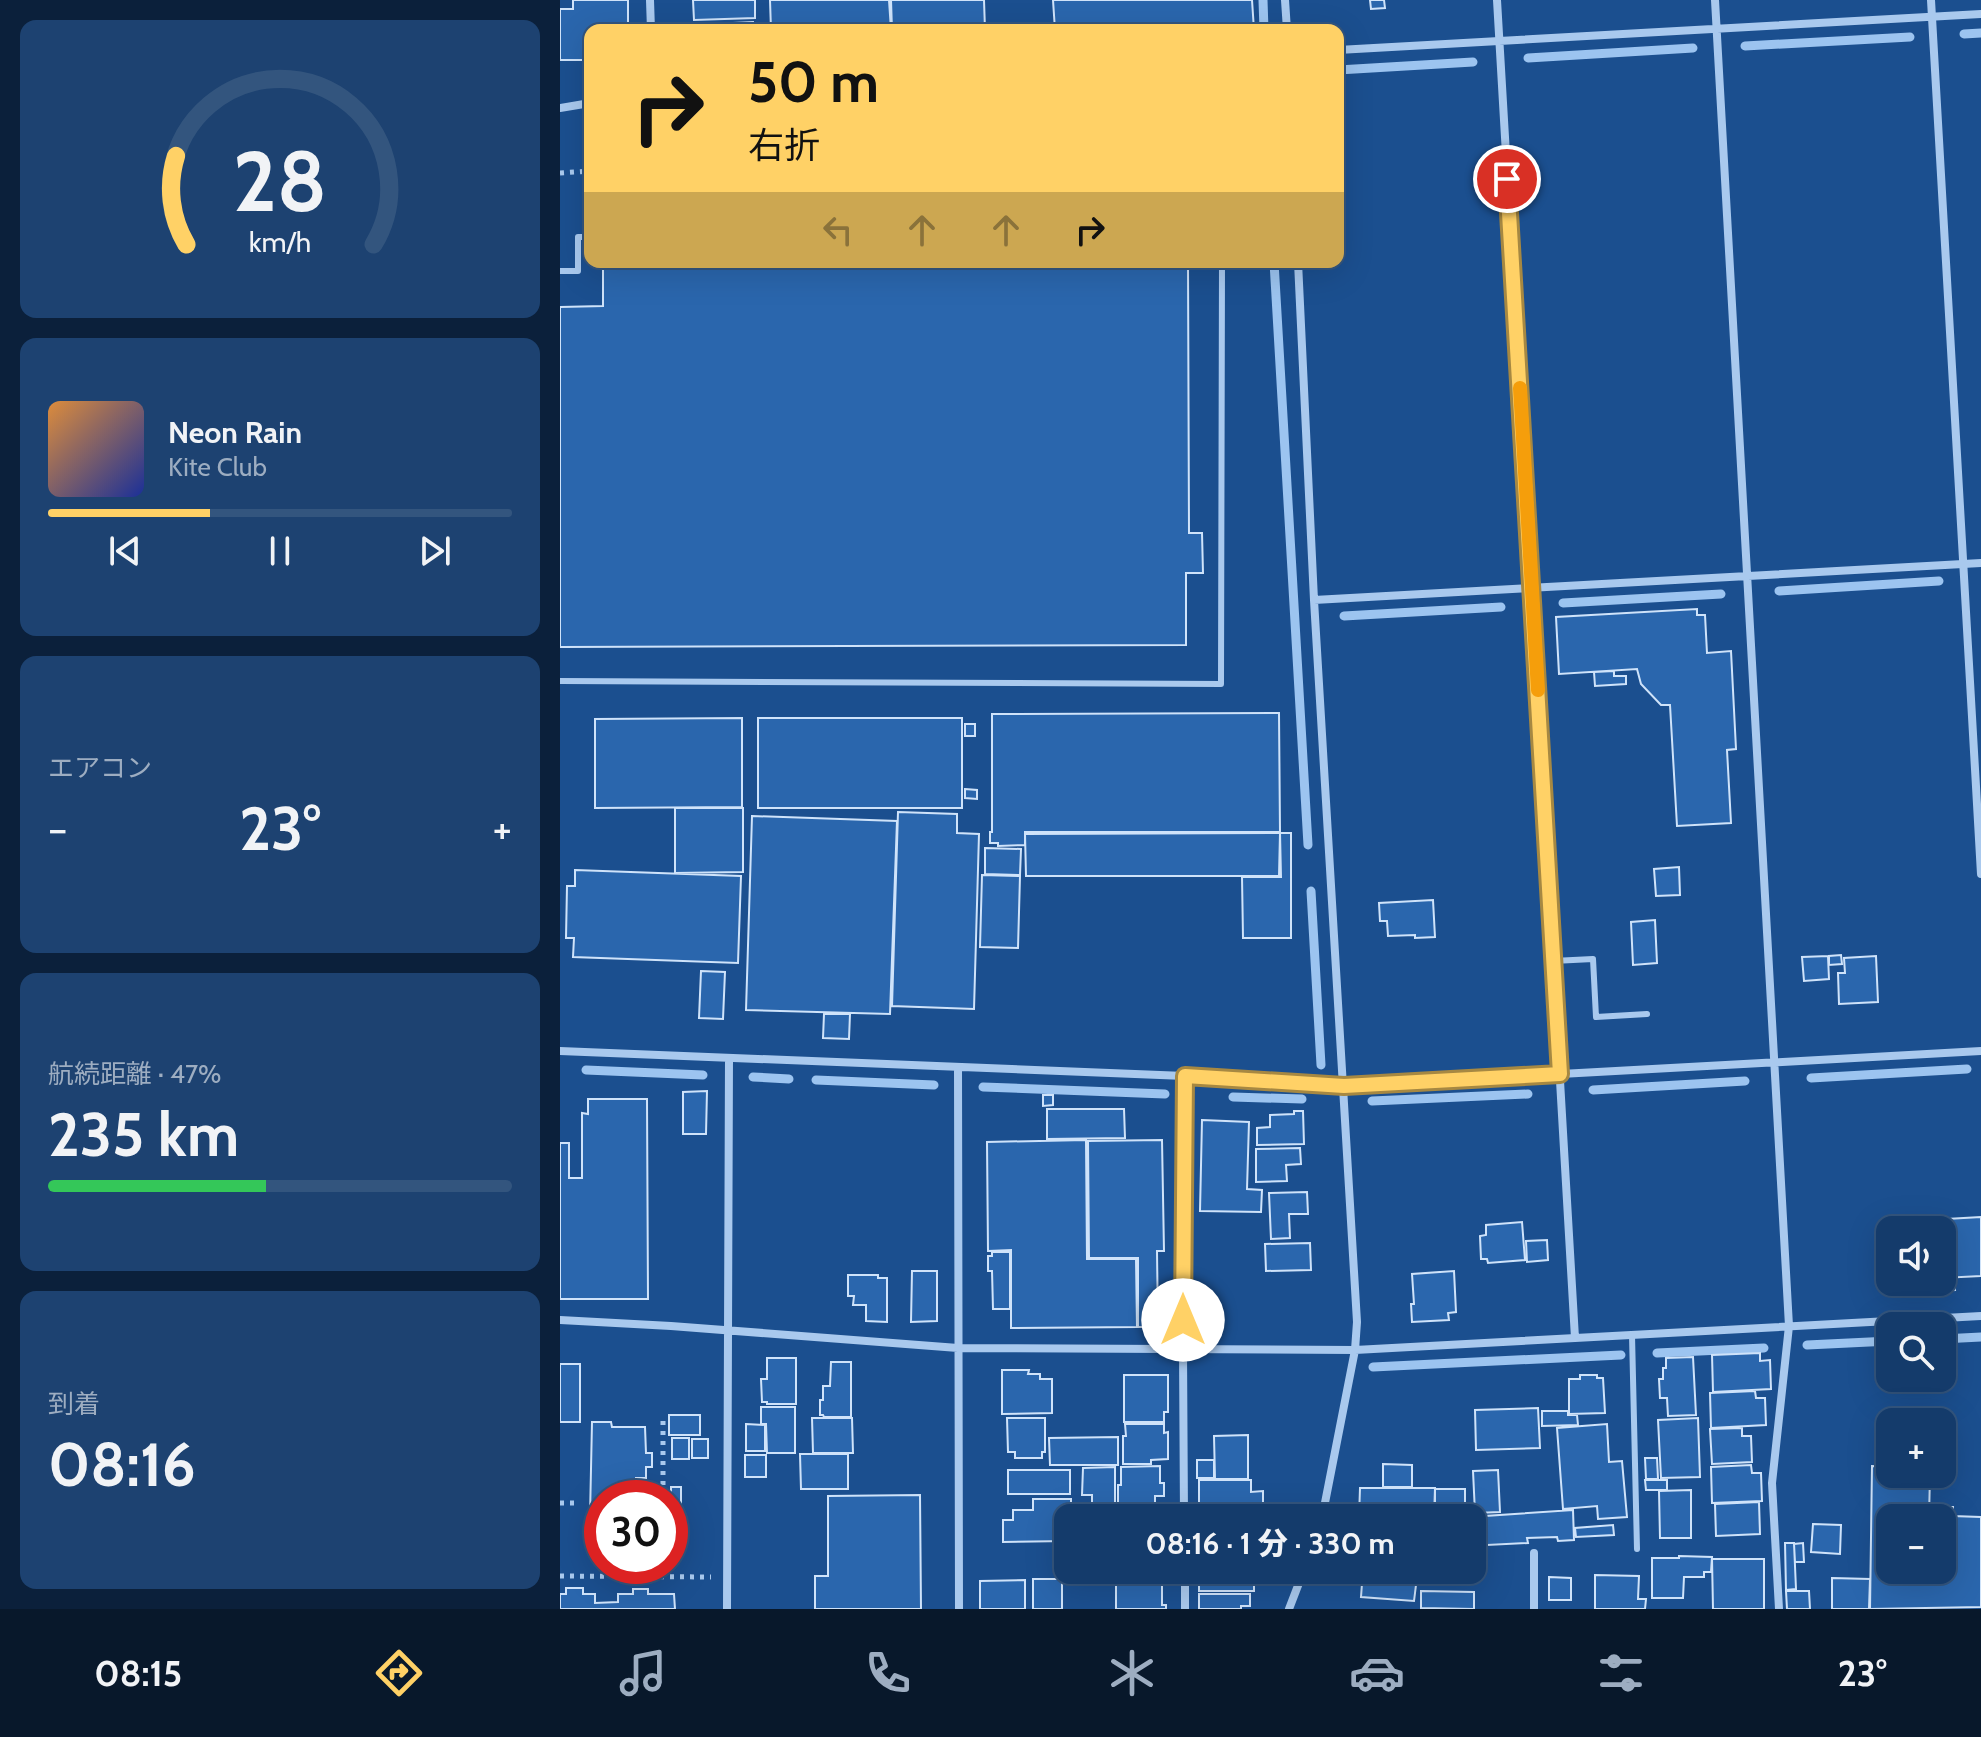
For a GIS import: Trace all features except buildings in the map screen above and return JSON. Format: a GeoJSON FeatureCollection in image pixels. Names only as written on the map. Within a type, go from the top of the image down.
{"type":"FeatureCollection","features":[{"type":"Feature","properties":{"kind":"street"},"geometry":{"type":"LineString","coordinates":[[650,0],[651,24]]}},
{"type":"Feature","properties":{"kind":"street"},"geometry":{"type":"LineString","coordinates":[[1285,0],[1287,24]]}},
{"type":"Feature","properties":{"kind":"street"},"geometry":{"type":"LineString","coordinates":[[1497,0],[1575,1338]]}},
{"type":"Feature","properties":{"kind":"street"},"geometry":{"type":"LineString","coordinates":[[1715,0],[1789,1326],[1772,1483],[1779,1609]]}},
{"type":"Feature","properties":{"kind":"street"},"geometry":{"type":"LineString","coordinates":[[1931,0],[1981,874]]}},
{"type":"Feature","properties":{"kind":"street"},"geometry":{"type":"LineString","coordinates":[[1344,50],[1981,14]]}},
{"type":"Feature","properties":{"kind":"street"},"geometry":{"type":"LineString","coordinates":[[560,108],[584,104]]}},
{"type":"Feature","properties":{"kind":"street"},"geometry":{"type":"LineString","coordinates":[[1298,268],[1314,600],[1357,1322],[1355,1350],[1325,1504]]}},
{"type":"Feature","properties":{"kind":"street"},"geometry":{"type":"LineString","coordinates":[[1314,600],[1981,563]]}},
{"type":"Feature","properties":{"kind":"street"},"geometry":{"type":"LineString","coordinates":[[560,1051],[1185,1076],[1344,1086],[1981,1051]]}},
{"type":"Feature","properties":{"kind":"street"},"geometry":{"type":"LineString","coordinates":[[727,1609],[729,1058]]}},
{"type":"Feature","properties":{"kind":"street"},"geometry":{"type":"LineString","coordinates":[[958,1067],[959,1609]]}},
{"type":"Feature","properties":{"kind":"street"},"geometry":{"type":"LineString","coordinates":[[1184,1504],[1185,1076]]}},
{"type":"Feature","properties":{"kind":"street"},"geometry":{"type":"LineString","coordinates":[[560,1320],[958,1348],[1355,1350],[1981,1316]]}},
{"type":"Feature","properties":{"kind":"street"},"geometry":{"type":"LineString","coordinates":[[1534,1553],[1534,1609]]}},
{"type":"Feature","properties":{"kind":"street"},"geometry":{"type":"LineString","coordinates":[[1185,1584],[1185,1609]]}},
{"type":"Feature","properties":{"kind":"street"},"geometry":{"type":"LineString","coordinates":[[1289,1609],[1299,1584]]}},
{"type":"Feature","properties":{"kind":"lane"},"geometry":{"type":"LineString","coordinates":[[560,271],[578,271],[578,237],[584,237]]}},
{"type":"Feature","properties":{"kind":"lane"},"geometry":{"type":"LineString","coordinates":[[560,681],[1221,684],[1222,268]]}},
{"type":"Feature","properties":{"kind":"lane"},"geometry":{"type":"LineString","coordinates":[[1553,961],[1593,959],[1596,1017],[1647,1014]]}},
{"type":"Feature","properties":{"kind":"lane"},"geometry":{"type":"LineString","coordinates":[[1632,1335],[1637,1549]]}},
{"type":"Feature","properties":{"kind":"path"},"geometry":{"type":"LineString","coordinates":[[560,173],[584,171]]}},
{"type":"Feature","properties":{"kind":"path"},"geometry":{"type":"LineString","coordinates":[[663,1421],[663,1480]]}},
{"type":"Feature","properties":{"kind":"path"},"geometry":{"type":"LineString","coordinates":[[560,1503],[580,1503]]}},
{"type":"Feature","properties":{"kind":"path"},"geometry":{"type":"LineString","coordinates":[[560,1576],[584,1576]]}},
{"type":"Feature","properties":{"kind":"path"},"geometry":{"type":"LineString","coordinates":[[688,1577],[727,1577]]}},
{"type":"Feature","properties":{"kind":"waterway"},"geometry":{"type":"LineString","coordinates":[[1263,0],[1264,24]]}},
{"type":"Feature","properties":{"kind":"waterway"},"geometry":{"type":"LineString","coordinates":[[1964,34],[1981,33]]}},
{"type":"Feature","properties":{"kind":"waterway"},"geometry":{"type":"LineString","coordinates":[[1745,46],[1910,37]]}},
{"type":"Feature","properties":{"kind":"waterway"},"geometry":{"type":"LineString","coordinates":[[1528,58],[1693,48]]}},
{"type":"Feature","properties":{"kind":"waterway"},"geometry":{"type":"LineString","coordinates":[[1344,70],[1473,62]]}},
{"type":"Feature","properties":{"kind":"waterway"},"geometry":{"type":"LineString","coordinates":[[1274,268],[1308,845]]}},
{"type":"Feature","properties":{"kind":"waterway"},"geometry":{"type":"LineString","coordinates":[[1779,591],[1939,581]]}},
{"type":"Feature","properties":{"kind":"waterway"},"geometry":{"type":"LineString","coordinates":[[1563,603],[1721,594]]}},
{"type":"Feature","properties":{"kind":"waterway"},"geometry":{"type":"LineString","coordinates":[[1344,616],[1501,607]]}},
{"type":"Feature","properties":{"kind":"waterway"},"geometry":{"type":"LineString","coordinates":[[1311,891],[1321,1065]]}},
{"type":"Feature","properties":{"kind":"waterway"},"geometry":{"type":"LineString","coordinates":[[1811,1078],[1967,1069]]}},
{"type":"Feature","properties":{"kind":"waterway"},"geometry":{"type":"LineString","coordinates":[[586,1070],[703,1075]]}},
{"type":"Feature","properties":{"kind":"waterway"},"geometry":{"type":"LineString","coordinates":[[753,1077],[789,1079]]}},
{"type":"Feature","properties":{"kind":"waterway"},"geometry":{"type":"LineString","coordinates":[[816,1080],[934,1085]]}},
{"type":"Feature","properties":{"kind":"waterway"},"geometry":{"type":"LineString","coordinates":[[1593,1090],[1745,1081]]}},
{"type":"Feature","properties":{"kind":"waterway"},"geometry":{"type":"LineString","coordinates":[[983,1087],[1165,1094]]}},
{"type":"Feature","properties":{"kind":"waterway"},"geometry":{"type":"LineString","coordinates":[[1372,1101],[1528,1094]]}},
{"type":"Feature","properties":{"kind":"waterway"},"geometry":{"type":"LineString","coordinates":[[1233,1097],[1302,1099]]}},
{"type":"Feature","properties":{"kind":"waterway"},"geometry":{"type":"LineString","coordinates":[[1956,1338],[1981,1337]]}},
{"type":"Feature","properties":{"kind":"waterway"},"geometry":{"type":"LineString","coordinates":[[1807,1345],[1876,1342]]}},
{"type":"Feature","properties":{"kind":"waterway"},"geometry":{"type":"LineString","coordinates":[[1657,1353],[1764,1348]]}},
{"type":"Feature","properties":{"kind":"waterway"},"geometry":{"type":"LineString","coordinates":[[1373,1367],[1621,1355]]}},
{"type":"Feature","properties":{"kind":"slow traffic"},"geometry":{"type":"LineString","coordinates":[[1520,388],[1538,690]]}},
{"type":"Feature","properties":{"kind":"route"},"geometry":{"type":"LineString","coordinates":[[1183,1320],[1185,1076],[1344,1086],[1560,1074],[1507,179]]}}]}
